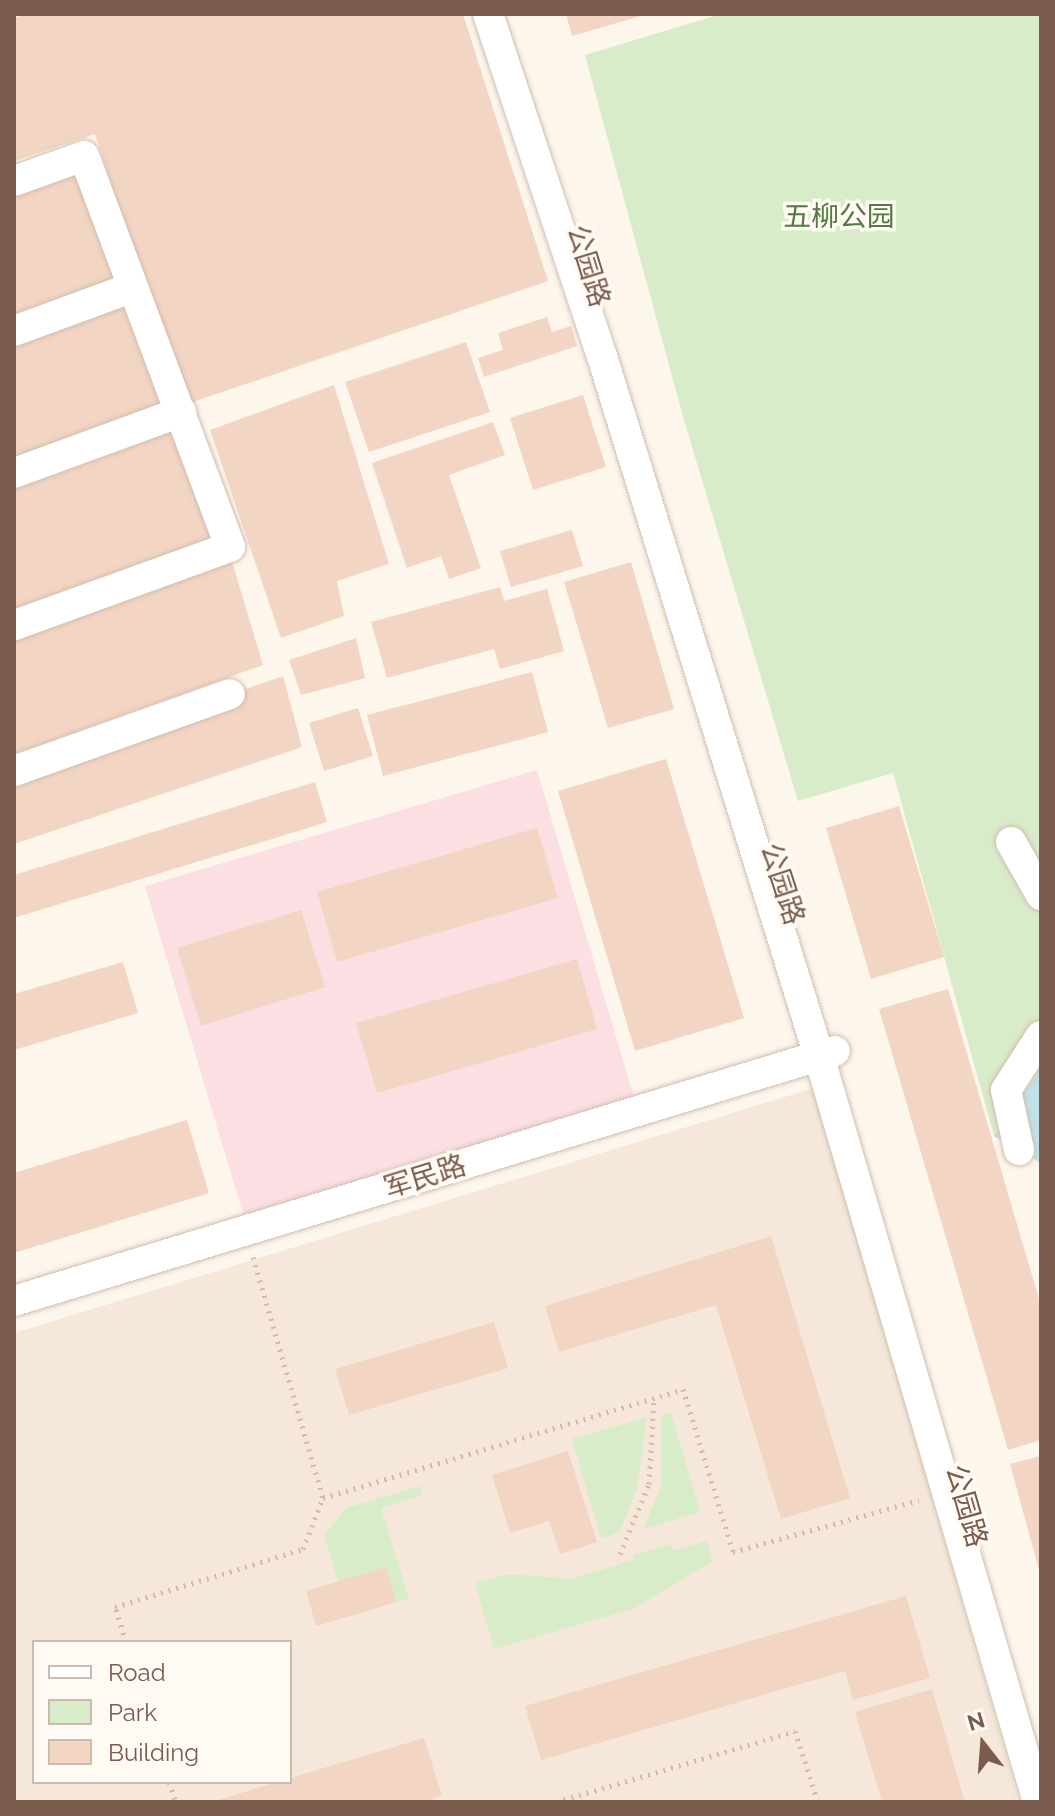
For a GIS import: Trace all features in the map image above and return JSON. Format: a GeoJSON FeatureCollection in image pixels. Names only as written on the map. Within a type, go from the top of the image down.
{"type":"FeatureCollection","features":[{"type":"Feature","properties":{"kind":"street"},"geometry":{"type":"LineString","coordinates":[[488,14],[827,1054],[947,1493],[1038,1802]]}},
{"type":"Feature","properties":{"kind":"street","name":"公园路"},"geometry":{"type":"LineString","coordinates":[[508,14],[1041,1759]]}},
{"type":"Feature","properties":{"kind":"street"},"geometry":{"type":"LineString","coordinates":[[14,181],[84,156],[230,547],[14,625]]}},
{"type":"Feature","properties":{"kind":"street"},"geometry":{"type":"LineString","coordinates":[[14,331],[131,288]]}},
{"type":"Feature","properties":{"kind":"street"},"geometry":{"type":"LineString","coordinates":[[14,473],[181,412]]}},
{"type":"Feature","properties":{"kind":"street"},"geometry":{"type":"LineString","coordinates":[[14,771],[230,694]]}},
{"type":"Feature","properties":{"kind":"street"},"geometry":{"type":"LineString","coordinates":[[1011,842],[1041,895]]}},
{"type":"Feature","properties":{"kind":"street"},"geometry":{"type":"LineString","coordinates":[[1019,1150],[1006,1090],[1041,1036]]}},
{"type":"Feature","properties":{"kind":"street","name":"军民路"},"geometry":{"type":"LineString","coordinates":[[14,1301],[827,1054]]}},
{"type":"Feature","properties":{"kind":"path"},"geometry":{"type":"LineString","coordinates":[[125,1640],[115,1607],[303,1549],[323,1498],[246,1232]]}},
{"type":"Feature","properties":{"kind":"path"},"geometry":{"type":"LineString","coordinates":[[323,1498],[683,1389],[733,1552],[947,1493]]}},
{"type":"Feature","properties":{"kind":"path"},"geometry":{"type":"LineString","coordinates":[[620,1554],[649,1484],[654,1398]]}},
{"type":"Feature","properties":{"kind":"path"},"geometry":{"type":"LineString","coordinates":[[556,1802],[795,1731],[818,1802]]}},
{"type":"Feature","properties":{"kind":"shaded area"},"geometry":{"type":"Polygon","coordinates":[[[537,770],[635,1101],[244,1217],[145,886],[537,770]]]}},
{"type":"Feature","properties":{"kind":"shaded area"},"geometry":{"type":"Polygon","coordinates":[[[814,1088],[1020,1802],[14,1802],[14,1333],[814,1088]]]}},
{"type":"Feature","properties":{"kind":"green space","name":"五柳公园"},"geometry":{"type":"Polygon","coordinates":[[[721,14],[1041,14],[1041,1163],[994,1136],[893,773],[798,801],[682,413],[585,55],[721,14]]]}},
{"type":"Feature","properties":{"kind":"green space"},"geometry":{"type":"Polygon","coordinates":[[[671,1412],[700,1512],[643,1529],[662,1484],[662,1415],[671,1412]]]}},
{"type":"Feature","properties":{"kind":"green space"},"geometry":{"type":"Polygon","coordinates":[[[647,1417],[637,1488],[620,1531],[601,1539],[572,1439],[647,1417]]]}},
{"type":"Feature","properties":{"kind":"green space"},"geometry":{"type":"Polygon","coordinates":[[[420,1486],[423,1495],[381,1508],[409,1599],[397,1602],[386,1567],[338,1582],[324,1535],[346,1508],[420,1486]]]}},
{"type":"Feature","properties":{"kind":"green space"},"geometry":{"type":"Polygon","coordinates":[[[707,1541],[713,1561],[633,1609],[494,1649],[475,1583],[509,1574],[570,1579],[634,1560],[633,1555],[671,1544],[673,1551],[707,1541]]]}},
{"type":"Feature","properties":{"kind":"water"},"geometry":{"type":"Polygon","coordinates":[[[1041,1069],[1041,1163],[994,1136],[1041,1069]]]}},
{"type":"Feature","properties":{"kind":"building"},"geometry":{"type":"Polygon","coordinates":[[[26,14],[463,14],[548,281],[184,405],[95,134],[14,161],[14,18],[26,14]]]}},
{"type":"Feature","properties":{"kind":"building"},"geometry":{"type":"Polygon","coordinates":[[[566,14],[643,14],[644,15],[572,36],[566,14]]]}},
{"type":"Feature","properties":{"kind":"building"},"geometry":{"type":"Polygon","coordinates":[[[77,159],[117,278],[14,316],[14,181],[77,159]]]}},
{"type":"Feature","properties":{"kind":"building"},"geometry":{"type":"Polygon","coordinates":[[[125,298],[230,547],[14,625],[14,338],[125,298]]]}},
{"type":"Feature","properties":{"kind":"building"},"geometry":{"type":"Polygon","coordinates":[[[547,317],[552,332],[571,326],[577,346],[484,377],[478,358],[503,350],[498,333],[547,317]]]}},
{"type":"Feature","properties":{"kind":"building"},"geometry":{"type":"Polygon","coordinates":[[[466,342],[490,412],[369,452],[345,382],[466,342]]]}},
{"type":"Feature","properties":{"kind":"building"},"geometry":{"type":"Polygon","coordinates":[[[334,385],[389,564],[337,581],[344,616],[281,638],[210,430],[334,385]]]}},
{"type":"Feature","properties":{"kind":"building"},"geometry":{"type":"Polygon","coordinates":[[[583,395],[606,467],[533,490],[510,418],[583,395]]]}},
{"type":"Feature","properties":{"kind":"building"},"geometry":{"type":"Polygon","coordinates":[[[493,422],[505,455],[449,475],[481,568],[449,579],[441,556],[407,568],[372,463],[493,422]]]}},
{"type":"Feature","properties":{"kind":"building"},"geometry":{"type":"Polygon","coordinates":[[[572,530],[583,566],[511,587],[500,551],[572,530]]]}},
{"type":"Feature","properties":{"kind":"building"},"geometry":{"type":"Polygon","coordinates":[[[231,558],[263,665],[14,754],[14,638],[231,558]]]}},
{"type":"Feature","properties":{"kind":"building"},"geometry":{"type":"Polygon","coordinates":[[[631,562],[674,709],[608,728],[564,582],[631,562]]]}},
{"type":"Feature","properties":{"kind":"building"},"geometry":{"type":"Polygon","coordinates":[[[500,587],[504,601],[547,589],[564,651],[500,669],[494,649],[387,678],[371,622],[500,587]]]}},
{"type":"Feature","properties":{"kind":"building"},"geometry":{"type":"Polygon","coordinates":[[[356,638],[365,678],[301,695],[289,660],[356,638]]]}},
{"type":"Feature","properties":{"kind":"building"},"geometry":{"type":"Polygon","coordinates":[[[532,672],[548,732],[383,776],[367,715],[532,672]]]}},
{"type":"Feature","properties":{"kind":"building"},"geometry":{"type":"Polygon","coordinates":[[[283,676],[302,747],[14,844],[14,771],[283,676]]]}},
{"type":"Feature","properties":{"kind":"building"},"geometry":{"type":"Polygon","coordinates":[[[358,708],[373,756],[324,771],[309,723],[358,708]]]}},
{"type":"Feature","properties":{"kind":"building"},"geometry":{"type":"Polygon","coordinates":[[[666,759],[744,1018],[635,1051],[558,791],[666,759]]]}},
{"type":"Feature","properties":{"kind":"building"},"geometry":{"type":"Polygon","coordinates":[[[315,782],[327,822],[14,918],[14,875],[315,782]]]}},
{"type":"Feature","properties":{"kind":"building"},"geometry":{"type":"Polygon","coordinates":[[[899,806],[944,957],[871,979],[826,828],[899,806]]]}},
{"type":"Feature","properties":{"kind":"building"},"geometry":{"type":"Polygon","coordinates":[[[537,828],[558,898],[337,962],[317,892],[537,828]]]}},
{"type":"Feature","properties":{"kind":"building"},"geometry":{"type":"Polygon","coordinates":[[[301,910],[325,987],[201,1026],[177,948],[301,910]]]}},
{"type":"Feature","properties":{"kind":"building"},"geometry":{"type":"Polygon","coordinates":[[[577,959],[597,1029],[377,1093],[356,1023],[577,959]]]}},
{"type":"Feature","properties":{"kind":"building"},"geometry":{"type":"Polygon","coordinates":[[[123,962],[138,1013],[14,1050],[14,994],[123,962]]]}},
{"type":"Feature","properties":{"kind":"building"},"geometry":{"type":"Polygon","coordinates":[[[948,989],[1041,1306],[1041,1440],[1008,1450],[879,1009],[948,989]]]}},
{"type":"Feature","properties":{"kind":"building"},"geometry":{"type":"Polygon","coordinates":[[[187,1120],[209,1193],[14,1253],[14,1173],[187,1120]]]}},
{"type":"Feature","properties":{"kind":"building"},"geometry":{"type":"Polygon","coordinates":[[[771,1236],[850,1498],[781,1519],[716,1305],[559,1352],[545,1306],[771,1236]]]}},
{"type":"Feature","properties":{"kind":"building"},"geometry":{"type":"Polygon","coordinates":[[[494,1322],[508,1368],[349,1415],[335,1369],[494,1322]]]}},
{"type":"Feature","properties":{"kind":"building"},"geometry":{"type":"Polygon","coordinates":[[[568,1451],[597,1542],[560,1554],[549,1521],[510,1533],[492,1475],[568,1451]]]}},
{"type":"Feature","properties":{"kind":"building"},"geometry":{"type":"Polygon","coordinates":[[[1041,1456],[1041,1574],[1040,1574],[1010,1464],[1041,1456]]]}},
{"type":"Feature","properties":{"kind":"building"},"geometry":{"type":"Polygon","coordinates":[[[386,1567],[397,1602],[316,1626],[306,1591],[386,1567]]]}},
{"type":"Feature","properties":{"kind":"building"},"geometry":{"type":"Polygon","coordinates":[[[906,1596],[930,1678],[853,1700],[845,1671],[541,1760],[525,1706],[906,1596]]]}},
{"type":"Feature","properties":{"kind":"building"},"geometry":{"type":"Polygon","coordinates":[[[932,1689],[965,1802],[882,1802],[855,1712],[932,1689]]]}},
{"type":"Feature","properties":{"kind":"building"},"geometry":{"type":"Polygon","coordinates":[[[424,1738],[442,1796],[423,1802],[218,1800],[270,1784],[292,1784],[292,1777],[424,1738]]]}}]}
